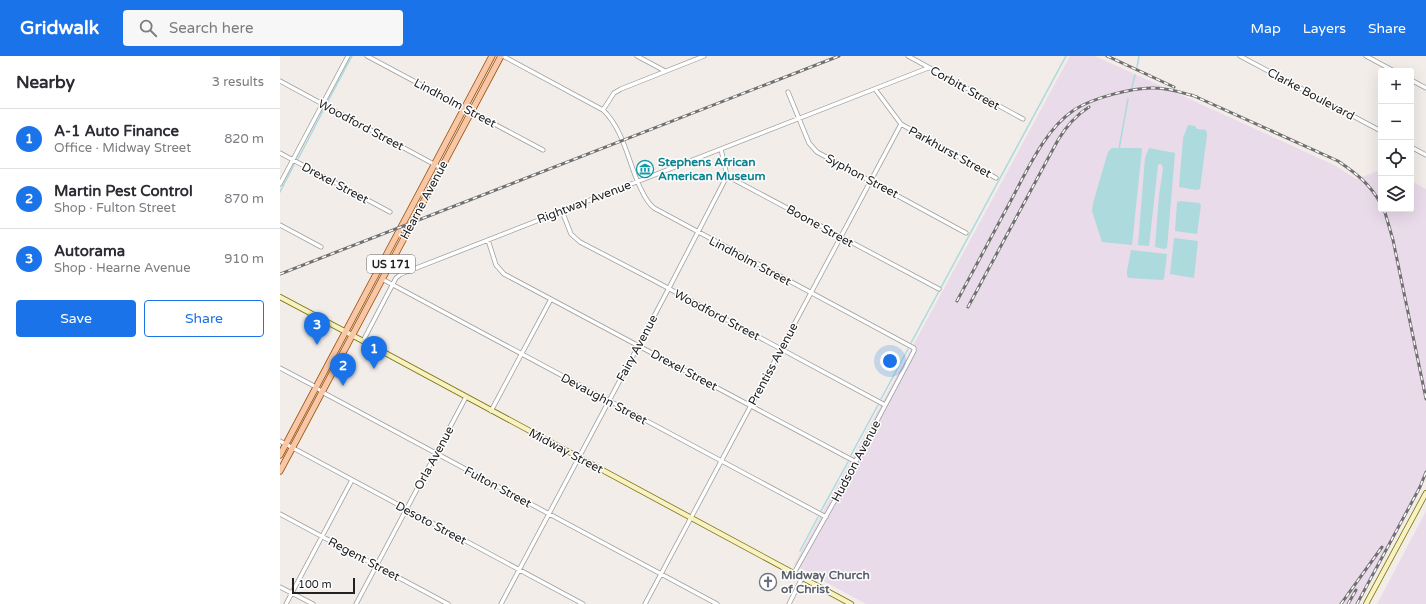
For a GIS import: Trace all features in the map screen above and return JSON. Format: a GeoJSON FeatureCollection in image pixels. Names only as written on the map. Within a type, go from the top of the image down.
{"type":"FeatureCollection","features":[{"type":"Feature","properties":{"kind":"main road","name":"Hearne Avenue"},"geometry":{"type":"LineString","coordinates":[[280,455],[283,443],[346,332],[492,56]]}},
{"type":"Feature","properties":{"kind":"main road","name":"Hearne Avenue"},"geometry":{"type":"LineString","coordinates":[[280,471],[471,111],[502,56]]}},
{"type":"Feature","properties":{"kind":"street"},"geometry":{"type":"LineString","coordinates":[[280,184],[348,56]]}},
{"type":"Feature","properties":{"kind":"street","name":"Lindholm Street"},"geometry":{"type":"LineString","coordinates":[[368,56],[543,150]]}},
{"type":"Feature","properties":{"kind":"street"},"geometry":{"type":"LineString","coordinates":[[502,56],[603,110],[611,97],[617,91],[704,56]]}},
{"type":"Feature","properties":{"kind":"street"},"geometry":{"type":"LineString","coordinates":[[637,56],[665,71]]}},
{"type":"Feature","properties":{"kind":"street","name":"Corbitt Street"},"geometry":{"type":"LineString","coordinates":[[908,56],[1023,119]]}},
{"type":"Feature","properties":{"kind":"street","name":"Clarke Boulevard"},"geometry":{"type":"LineString","coordinates":[[1240,56],[1378,129]]}},
{"type":"Feature","properties":{"kind":"street"},"geometry":{"type":"LineString","coordinates":[[1366,56],[1388,68]]}},
{"type":"Feature","properties":{"kind":"street","name":"Rightway Avenue"},"geometry":{"type":"LineString","coordinates":[[363,341],[392,285],[396,278],[401,274],[928,68]]}},
{"type":"Feature","properties":{"kind":"street","name":"Woodford Street"},"geometry":{"type":"LineString","coordinates":[[280,81],[441,168]]}},
{"type":"Feature","properties":{"kind":"street"},"geometry":{"type":"LineString","coordinates":[[1414,82],[1426,88]]}},
{"type":"Feature","properties":{"kind":"street","name":"Parkhurst Street"},"geometry":{"type":"LineString","coordinates":[[875,89],[901,124],[996,178]]}},
{"type":"Feature","properties":{"kind":"street","name":"Syphon Street"},"geometry":{"type":"LineString","coordinates":[[788,92],[809,143],[817,152],[966,233]]}},
{"type":"Feature","properties":{"kind":"street","name":"Lindholm Street"},"geometry":{"type":"LineString","coordinates":[[603,110],[612,119],[646,199],[654,208],[914,348]]}},
{"type":"Feature","properties":{"kind":"street","name":"Prentiss Avenue"},"geometry":{"type":"LineString","coordinates":[[645,604],[901,124]]}},
{"type":"Feature","properties":{"kind":"street"},"geometry":{"type":"LineString","coordinates":[[721,149],[727,176]]}},
{"type":"Feature","properties":{"kind":"street"},"geometry":{"type":"LineString","coordinates":[[1414,150],[1426,156]]}},
{"type":"Feature","properties":{"kind":"street","name":"Drexel Street"},"geometry":{"type":"LineString","coordinates":[[280,154],[390,212]]}},
{"type":"Feature","properties":{"kind":"street","name":"Fairy Avenue"},"geometry":{"type":"LineString","coordinates":[[501,604],[727,176]]}},
{"type":"Feature","properties":{"kind":"street","name":"Boone Street"},"geometry":{"type":"LineString","coordinates":[[727,176],[939,289]]}},
{"type":"Feature","properties":{"kind":"street","name":"Woodford Street"},"geometry":{"type":"LineString","coordinates":[[562,211],[571,234],[580,242],[669,288],[886,405]]}},
{"type":"Feature","properties":{"kind":"street"},"geometry":{"type":"LineString","coordinates":[[280,225],[321,247]]}},
{"type":"Feature","properties":{"kind":"street","name":"Drexel Street"},"geometry":{"type":"LineString","coordinates":[[488,240],[496,265],[504,274],[856,462]]}},
{"type":"Feature","properties":{"kind":"street","name":"Devaughn Street"},"geometry":{"type":"LineString","coordinates":[[382,279],[826,517]]}},
{"type":"Feature","properties":{"kind":"street","name":"Midway Street"},"geometry":{"type":"LineString","coordinates":[[280,298],[352,335],[851,604]]}},
{"type":"Feature","properties":{"kind":"street"},"geometry":{"type":"LineString","coordinates":[[491,411],[551,299]]}},
{"type":"Feature","properties":{"kind":"street","name":"Hudson Avenue"},"geometry":{"type":"LineString","coordinates":[[794,574],[856,462],[914,351],[914,348]]}},
{"type":"Feature","properties":{"kind":"street","name":"Fulton Street"},"geometry":{"type":"LineString","coordinates":[[280,368],[717,604]]}},
{"type":"Feature","properties":{"kind":"street","name":"Orla Avenue"},"geometry":{"type":"LineString","coordinates":[[356,604],[466,397]]}},
{"type":"Feature","properties":{"kind":"street","name":"Desoto Street"},"geometry":{"type":"LineString","coordinates":[[283,443],[583,604]]}},
{"type":"Feature","properties":{"kind":"street"},"geometry":{"type":"LineString","coordinates":[[286,604],[352,480]]}},
{"type":"Feature","properties":{"kind":"street"},"geometry":{"type":"LineString","coordinates":[[1366,604],[1426,493]]}},
{"type":"Feature","properties":{"kind":"street","name":"Regent Street"},"geometry":{"type":"LineString","coordinates":[[280,514],[448,604]]}},
{"type":"Feature","properties":{"kind":"street"},"geometry":{"type":"LineString","coordinates":[[789,604],[802,578]]}},
{"type":"Feature","properties":{"kind":"street"},"geometry":{"type":"LineString","coordinates":[[280,586],[313,604]]}},
{"type":"Feature","properties":{"kind":"shaded area"},"geometry":{"type":"Polygon","coordinates":[[[1070,56],[1095,56],[1336,166],[1356,179],[1378,171],[1378,212],[1414,212],[1414,183],[1426,189],[1426,475],[1356,604],[866,604],[794,565],[1070,56]]]}},
{"type":"Feature","properties":{"kind":"shaded area"},"geometry":{"type":"Polygon","coordinates":[[[1426,511],[1426,604],[1377,604],[1426,511]]]}},
{"type":"Feature","properties":{"kind":"water"},"geometry":{"type":"Polygon","coordinates":[[[1188,125],[1195,126],[1197,129],[1206,130],[1207,135],[1200,189],[1196,190],[1179,187],[1183,138],[1188,125]]]}},
{"type":"Feature","properties":{"kind":"water"},"geometry":{"type":"Polygon","coordinates":[[[1112,148],[1142,149],[1132,245],[1102,242],[1092,211],[1108,152],[1112,148]]]}},
{"type":"Feature","properties":{"kind":"water"},"geometry":{"type":"Polygon","coordinates":[[[1149,148],[1175,153],[1167,248],[1164,249],[1155,247],[1163,168],[1160,164],[1158,165],[1149,246],[1138,245],[1145,158],[1149,148]]]}},
{"type":"Feature","properties":{"kind":"water"},"geometry":{"type":"Polygon","coordinates":[[[1177,202],[1199,203],[1201,205],[1197,234],[1175,231],[1177,202]]]}},
{"type":"Feature","properties":{"kind":"water"},"geometry":{"type":"Polygon","coordinates":[[[1174,238],[1198,241],[1194,278],[1170,274],[1174,238]]]}},
{"type":"Feature","properties":{"kind":"water"},"geometry":{"type":"Polygon","coordinates":[[[1131,250],[1167,254],[1164,279],[1129,278],[1127,276],[1127,271],[1131,250]]]}},
{"type":"Feature","properties":{"kind":"waterway"},"geometry":{"type":"LineString","coordinates":[[327,103],[352,56]]}},
{"type":"Feature","properties":{"kind":"waterway"},"geometry":{"type":"LineString","coordinates":[[911,343],[1066,56]]}},
{"type":"Feature","properties":{"kind":"waterway"},"geometry":{"type":"LineString","coordinates":[[1137,67],[1139,56]]}},
{"type":"Feature","properties":{"kind":"waterway"},"geometry":{"type":"LineString","coordinates":[[1132,87],[1135,75]]}},
{"type":"Feature","properties":{"kind":"waterway"},"geometry":{"type":"LineString","coordinates":[[1119,149],[1128,99]]}},
{"type":"Feature","properties":{"kind":"waterway"},"geometry":{"type":"LineString","coordinates":[[298,159],[324,109]]}},
{"type":"Feature","properties":{"kind":"waterway"},"geometry":{"type":"LineString","coordinates":[[280,192],[294,165]]}},
{"type":"Feature","properties":{"kind":"waterway"},"geometry":{"type":"LineString","coordinates":[[881,399],[908,349]]}},
{"type":"Feature","properties":{"kind":"waterway"},"geometry":{"type":"LineString","coordinates":[[851,455],[878,405]]}},
{"type":"Feature","properties":{"kind":"waterway"},"geometry":{"type":"LineString","coordinates":[[821,511],[848,462]]}},
{"type":"Feature","properties":{"kind":"waterway"},"geometry":{"type":"LineString","coordinates":[[800,551],[818,517]]}},
{"type":"Feature","properties":{"kind":"railway"},"geometry":{"type":"LineString","coordinates":[[280,274],[839,56]]}},
{"type":"Feature","properties":{"kind":"railway"},"geometry":{"type":"LineString","coordinates":[[1107,56],[1174,87]]}},
{"type":"Feature","properties":{"kind":"railway"},"geometry":{"type":"LineString","coordinates":[[957,301],[1029,166],[1045,140],[1063,119],[1074,110],[1091,101],[1136,89],[1166,89],[1197,97]]}},
{"type":"Feature","properties":{"kind":"railway"},"geometry":{"type":"LineString","coordinates":[[1192,95],[1338,161],[1362,180],[1378,199]]}},
{"type":"Feature","properties":{"kind":"railway"},"geometry":{"type":"LineString","coordinates":[[968,307],[1064,130],[1089,107]]}},
{"type":"Feature","properties":{"kind":"railway"},"geometry":{"type":"LineString","coordinates":[[1385,212],[1393,240],[1426,399]]}},
{"type":"Feature","properties":{"kind":"railway"},"geometry":{"type":"LineString","coordinates":[[1357,604],[1420,487],[1426,472]]}},
{"type":"Feature","properties":{"kind":"railway"},"geometry":{"type":"LineString","coordinates":[[1341,604],[1382,547]]}},
{"type":"Feature","properties":{"kind":"railway"},"geometry":{"type":"LineString","coordinates":[[1348,604],[1356,590]]}},
{"type":"Feature","properties":{"kind":"place","name":"Stephens African American Museum"},"geometry":{"type":"Point","coordinates":[645,169]}},
{"type":"Feature","properties":{"kind":"place","name":"Autorama"},"geometry":{"type":"Point","coordinates":[317,345]}},
{"type":"Feature","properties":{"kind":"place","name":"A-1 Auto Finance"},"geometry":{"type":"Point","coordinates":[374,369]}},
{"type":"Feature","properties":{"kind":"place","name":"Martin Pest Control"},"geometry":{"type":"Point","coordinates":[343,386]}},
{"type":"Feature","properties":{"kind":"place","name":"Midway Church of Christ"},"geometry":{"type":"Point","coordinates":[768,582]}}]}
